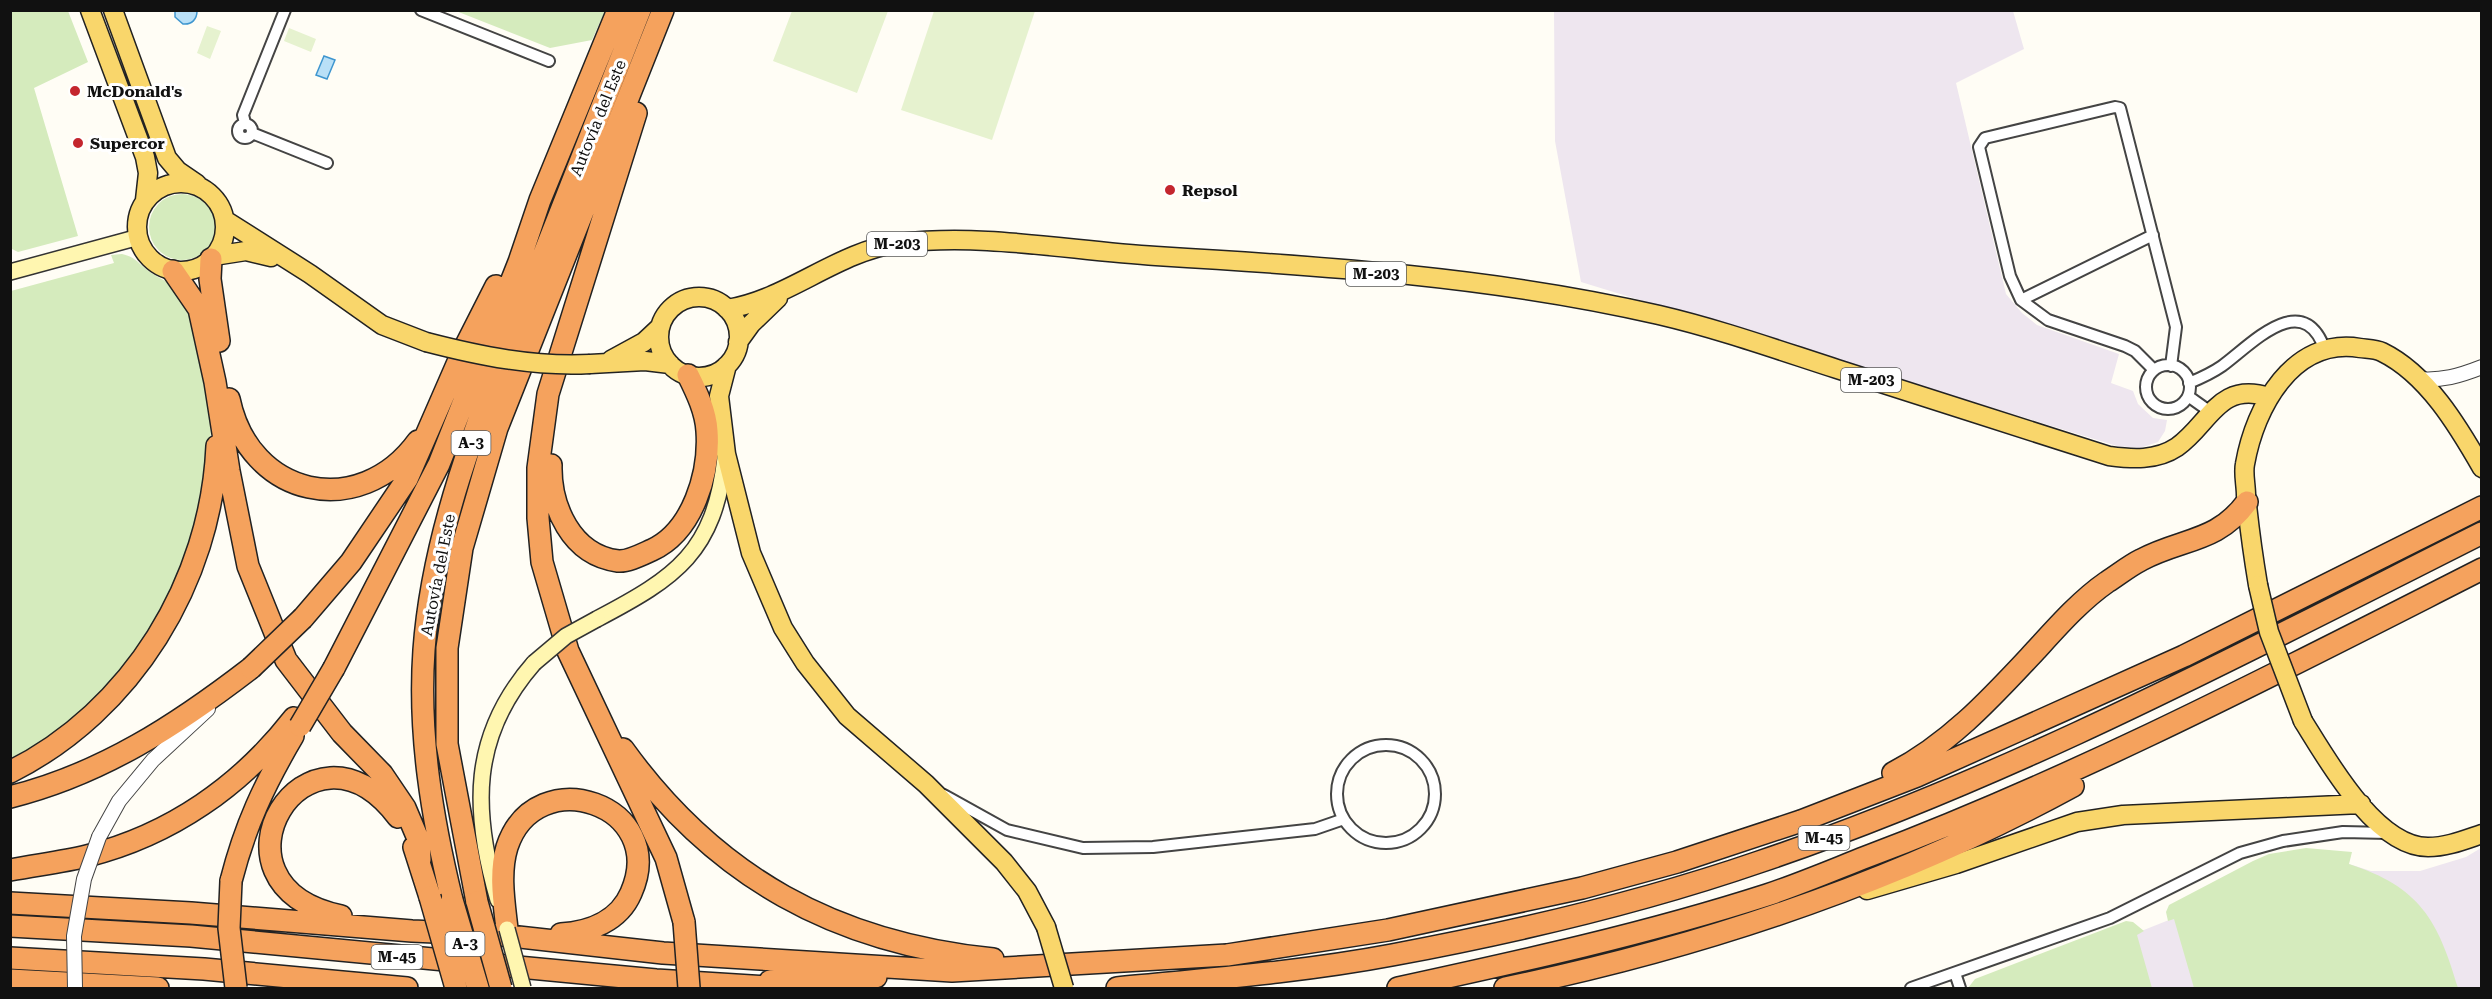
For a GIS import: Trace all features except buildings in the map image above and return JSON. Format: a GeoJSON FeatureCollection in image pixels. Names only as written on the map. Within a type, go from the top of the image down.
{"type":"FeatureCollection","features":[{"type":"Feature","properties":{"kind":"highway"},"geometry":{"type":"LineString","coordinates":[[236,988],[229,928],[231,881],[242,838],[257,801],[297,722],[387,570],[439,464],[519,262],[540,200],[618,10]]}},
{"type":"Feature","properties":{"kind":"highway","name":"Autovía del Este"},"geometry":{"type":"LineString","coordinates":[[478,988],[439,846],[424,752],[424,650],[440,546],[460,471],[498,368],[640,10]]}},
{"type":"Feature","properties":{"kind":"highway","name":"Autovía del Este"},"geometry":{"type":"LineString","coordinates":[[501,988],[477,902],[447,744],[447,648],[462,548],[497,428],[663,10]]}},
{"type":"Feature","properties":{"kind":"highway"},"geometry":{"type":"LineString","coordinates":[[652,38],[650,64],[548,394],[538,468],[538,518],[542,562],[568,651],[592,706],[666,858],[684,922],[689,988]]}},
{"type":"Feature","properties":{"kind":"highway"},"geometry":{"type":"LineString","coordinates":[[10,797],[92,770],[140,745],[201,707],[251,668],[303,618],[351,562],[407,479],[462,353],[540,200]]}},
{"type":"Feature","properties":{"kind":"highway"},"geometry":{"type":"LineString","coordinates":[[213,257],[210,279],[231,412],[241,437],[259,460],[281,477],[305,486],[332,490],[360,486],[388,473],[409,454],[435,419]]}},
{"type":"Feature","properties":{"kind":"highway"},"geometry":{"type":"LineString","coordinates":[[173,271],[199,309],[215,382],[229,471],[248,566],[286,660],[342,734],[382,774],[405,808],[419,841],[420,860]]}},
{"type":"Feature","properties":{"kind":"highway"},"geometry":{"type":"LineString","coordinates":[[578,297],[551,442],[550,485],[563,524],[577,540],[593,552],[619,561],[638,556],[661,546],[680,529],[706,470],[707,430],[700,399],[688,375]]}},
{"type":"Feature","properties":{"kind":"highway"},"geometry":{"type":"LineString","coordinates":[[10,772],[38,758],[95,713],[117,691],[147,654],[169,619],[203,537],[213,490],[217,448],[215,382]]}},
{"type":"Feature","properties":{"kind":"highway"},"geometry":{"type":"LineString","coordinates":[[1677,862],[1829,803],[1910,764],[1966,724],[2060,624],[2104,584],[2142,559],[2223,528],[2234,519],[2247,502]]}},
{"type":"Feature","properties":{"kind":"highway"},"geometry":{"type":"LineString","coordinates":[[1801,821],[1917,776],[2184,656],[2481,507]]}},
{"type":"Feature","properties":{"kind":"highway","name":"M-45"},"geometry":{"type":"LineString","coordinates":[[1117,988],[1260,974],[1390,956],[1589,913],[1760,862],[1926,801],[2049,746],[2196,677],[2481,533]]}},
{"type":"Feature","properties":{"kind":"highway","name":"M-45"},"geometry":{"type":"LineString","coordinates":[[1398,988],[1599,944],[1768,894],[1947,826],[2064,776],[2213,705],[2481,569]]}},
{"type":"Feature","properties":{"kind":"highway"},"geometry":{"type":"LineString","coordinates":[[1505,988],[1605,968],[1775,918],[1948,849],[2071,787],[2213,705]]}},
{"type":"Feature","properties":{"kind":"highway"},"geometry":{"type":"LineString","coordinates":[[592,706],[637,768],[687,825],[735,865],[818,915],[871,936],[940,953],[1077,966]]}},
{"type":"Feature","properties":{"kind":"highway"},"geometry":{"type":"LineString","coordinates":[[10,870],[88,856],[170,825],[237,780],[297,722]]}},
{"type":"Feature","properties":{"kind":"highway"},"geometry":{"type":"LineString","coordinates":[[656,980],[827,981],[952,971],[1077,966],[1227,955],[1388,930],[1582,888],[1677,862],[1801,821],[2049,746]]}},
{"type":"Feature","properties":{"kind":"highway"},"geometry":{"type":"LineString","coordinates":[[412,932],[321,912],[292,894],[272,865],[269,843],[275,817],[291,794],[315,780],[346,778],[367,786],[387,802],[400,820],[420,860],[456,988]]}},
{"type":"Feature","properties":{"kind":"highway"},"geometry":{"type":"LineString","coordinates":[[10,903],[191,913],[412,932],[504,932],[585,932],[607,922],[627,904],[639,877],[638,854],[632,834],[615,814],[596,803],[573,798],[550,802],[524,819],[508,846],[504,866],[504,932]]}},
{"type":"Feature","properties":{"kind":"highway","name":"M-45"},"geometry":{"type":"LineString","coordinates":[[10,926],[191,936],[656,980],[783,988]]}},
{"type":"Feature","properties":{"kind":"highway"},"geometry":{"type":"LineString","coordinates":[[504,932],[663,953],[952,971]]}},
{"type":"Feature","properties":{"kind":"highway","name":"M-45"},"geometry":{"type":"LineString","coordinates":[[10,958],[204,969],[407,988]]}},
{"type":"Feature","properties":{"kind":"highway"},"geometry":{"type":"LineString","coordinates":[[10,980],[158,988]]}},
{"type":"Feature","properties":{"kind":"main road"},"geometry":{"type":"LineString","coordinates":[[90,10],[145,157],[148,173],[145,200],[139,214],[139,237],[145,252],[156,263],[173,271],[199,268],[213,257],[223,237],[225,220],[219,203],[178,171],[167,158],[115,12]]}},
{"type":"Feature","properties":{"kind":"main road"},"geometry":{"type":"LineString","coordinates":[[145,200],[164,186],[188,183],[199,186]]}},
{"type":"Feature","properties":{"kind":"main road"},"geometry":{"type":"LineString","coordinates":[[225,220],[310,274],[382,325],[426,342],[471,354],[559,365],[645,361],[670,364]]}},
{"type":"Feature","properties":{"kind":"main road"},"geometry":{"type":"LineString","coordinates":[[10,272],[139,237]]}},
{"type":"Feature","properties":{"kind":"main road","name":"M-203"},"geometry":{"type":"LineString","coordinates":[[728,309],[756,303],[788,289],[823,269],[874,248],[932,240],[1000,243],[1146,256],[1231,260],[1486,284],[1578,298],[1664,316],[2109,456],[2132,459],[2165,453],[2187,438],[2209,411],[2236,395],[2259,394],[2269,397]]}},
{"type":"Feature","properties":{"kind":"main road"},"geometry":{"type":"LineString","coordinates":[[213,257],[246,251],[290,262]]}},
{"type":"Feature","properties":{"kind":"main road","name":"M-203"},"geometry":{"type":"LineString","coordinates":[[727,365],[734,355],[738,342],[767,307],[788,289]]}},
{"type":"Feature","properties":{"kind":"main road"},"geometry":{"type":"LineString","coordinates":[[727,365],[713,374],[688,375],[670,364],[663,354],[658,338],[660,327],[669,309],[686,298],[705,297],[728,309],[738,330],[738,342]]}},
{"type":"Feature","properties":{"kind":"main road"},"geometry":{"type":"LineString","coordinates":[[599,363],[644,342],[660,327]]}},
{"type":"Feature","properties":{"kind":"main road"},"geometry":{"type":"LineString","coordinates":[[2481,468],[2464,437],[2418,379],[2380,351],[2346,345],[2306,357],[2284,375],[2259,416],[2244,465],[2248,533],[2269,632],[2303,721],[2361,804],[2388,833],[2427,847],[2454,844],[2481,834]]}},
{"type":"Feature","properties":{"kind":"main road"},"geometry":{"type":"LineString","coordinates":[[727,365],[719,396],[726,454],[751,553],[783,628],[805,663],[847,716],[926,784],[1004,862],[1027,891],[1046,927],[1064,988]]}},
{"type":"Feature","properties":{"kind":"main road"},"geometry":{"type":"LineString","coordinates":[[523,988],[504,932],[489,870],[481,811],[482,769],[497,715],[511,689],[534,663],[566,636],[660,583],[681,566],[699,544],[713,518],[721,491],[726,454]]}},
{"type":"Feature","properties":{"kind":"main road"},"geometry":{"type":"LineString","coordinates":[[1775,918],[1956,864],[2077,822],[2122,815],[2361,804]]}},
{"type":"Feature","properties":{"kind":"street"},"geometry":{"type":"LineString","coordinates":[[285,10],[243,115],[245,123],[239,127],[240,136],[247,138],[252,133],[327,163]]}},
{"type":"Feature","properties":{"kind":"street"},"geometry":{"type":"LineString","coordinates":[[421,10],[549,61]]}},
{"type":"Feature","properties":{"kind":"street"},"geometry":{"type":"LineString","coordinates":[[2154,370],[2136,351],[2048,320],[2021,300],[2010,276],[1979,147],[1985,138],[2115,107],[2120,108],[2176,327],[2171,366]]}},
{"type":"Feature","properties":{"kind":"street"},"geometry":{"type":"LineString","coordinates":[[2021,300],[2153,235]]}},
{"type":"Feature","properties":{"kind":"street"},"geometry":{"type":"LineString","coordinates":[[2189,383],[2221,367],[2270,327],[2280,323],[2294,321],[2306,326],[2321,340],[2325,350]]}},
{"type":"Feature","properties":{"kind":"street"},"geometry":{"type":"LineString","coordinates":[[2171,366],[2183,372],[2189,383],[2188,396],[2184,402],[2171,409],[2158,406],[2148,396],[2146,389],[2148,379],[2154,370],[2171,366]]}},
{"type":"Feature","properties":{"kind":"street"},"geometry":{"type":"LineString","coordinates":[[2418,379],[2446,379],[2481,367]]}},
{"type":"Feature","properties":{"kind":"street"},"geometry":{"type":"LineString","coordinates":[[2188,396],[2209,411]]}},
{"type":"Feature","properties":{"kind":"street"},"geometry":{"type":"LineString","coordinates":[[75,988],[74,936],[84,879],[99,837],[119,801],[153,760],[251,668]]}},
{"type":"Feature","properties":{"kind":"street"},"geometry":{"type":"LineString","coordinates":[[1383,744],[1399,746],[1414,753],[1426,764],[1434,779],[1436,796],[1428,822],[1418,832],[1393,843],[1378,843],[1353,830],[1344,819],[1338,803],[1337,786],[1342,771],[1359,753],[1383,744]]}},
{"type":"Feature","properties":{"kind":"street"},"geometry":{"type":"LineString","coordinates":[[926,784],[1007,830],[1083,848],[1153,847],[1303,831],[1344,819]]}},
{"type":"Feature","properties":{"kind":"street"},"geometry":{"type":"LineString","coordinates":[[1911,988],[2110,918],[2240,853],[2283,841],[2343,832],[2388,833]]}},
{"type":"Feature","properties":{"kind":"street"},"geometry":{"type":"LineString","coordinates":[[1955,973],[1960,988]]}},
{"type":"Feature","properties":{"kind":"shaded area"},"geometry":{"type":"Polygon","coordinates":[[[1554,11],[2013,11],[2024,49],[1956,83],[2006,294],[2022,313],[2037,325],[2119,354],[2111,383],[2133,391],[2138,404],[2153,418],[2167,420],[2165,431],[2158,442],[2140,448],[2117,446],[1581,282],[1555,141],[1554,11]]]}},
{"type":"Feature","properties":{"kind":"shaded area"},"geometry":{"type":"Polygon","coordinates":[[[2481,848],[2481,988],[1998,988],[2174,918],[2349,864],[2371,871],[2420,871],[2466,857],[2481,848]]]}},
{"type":"Feature","properties":{"kind":"green space"},"geometry":{"type":"Polygon","coordinates":[[[10,11],[68,11],[88,62],[34,88],[78,236],[18,252],[10,248],[10,11]]]}},
{"type":"Feature","properties":{"kind":"green space"},"geometry":{"type":"Polygon","coordinates":[[[456,11],[605,11],[592,40],[550,48],[456,11]]]}},
{"type":"Feature","properties":{"kind":"green space"},"geometry":{"type":"Polygon","coordinates":[[[792,11],[888,11],[857,93],[773,61],[792,11]]]}},
{"type":"Feature","properties":{"kind":"green space"},"geometry":{"type":"Polygon","coordinates":[[[934,11],[1035,11],[992,140],[901,110],[934,11]]]}},
{"type":"Feature","properties":{"kind":"green space"},"geometry":{"type":"Polygon","coordinates":[[[207,26],[221,31],[210,59],[197,53],[207,26]]]}},
{"type":"Feature","properties":{"kind":"green space"},"geometry":{"type":"Polygon","coordinates":[[[289,28],[316,39],[311,52],[284,41],[289,28]]]}},
{"type":"Feature","properties":{"kind":"green space"},"geometry":{"type":"Polygon","coordinates":[[[175,194],[189,194],[201,199],[210,208],[215,227],[213,240],[206,251],[189,260],[175,260],[163,255],[154,246],[149,234],[149,220],[154,208],[163,199],[175,194]]]}},
{"type":"Feature","properties":{"kind":"green space"},"geometry":{"type":"Polygon","coordinates":[[[122,254],[133,258],[151,273],[187,295],[204,358],[210,397],[211,433],[202,504],[180,572],[165,604],[122,673],[90,710],[60,733],[11,764],[11,291],[114,263],[111,255],[122,254]]]}},
{"type":"Feature","properties":{"kind":"green space"},"geometry":{"type":"Polygon","coordinates":[[[2306,848],[2352,852],[2349,864],[2373,873],[2409,895],[2423,909],[2443,943],[2458,988],[2194,988],[2174,919],[2168,921],[2166,912],[2169,905],[2269,854],[2306,848]]]}},
{"type":"Feature","properties":{"kind":"green space"},"geometry":{"type":"Polygon","coordinates":[[[2126,921],[2133,922],[2144,931],[2137,935],[2152,988],[1968,988],[1975,979],[2126,921]]]}},
{"type":"Feature","properties":{"kind":"water"},"geometry":{"type":"Polygon","coordinates":[[[175,11],[197,11],[195,19],[189,24],[183,24],[175,17],[175,11]]]}},
{"type":"Feature","properties":{"kind":"water"},"geometry":{"type":"Polygon","coordinates":[[[324,56],[335,60],[327,79],[316,75],[324,56]]]}},
{"type":"Feature","properties":{"kind":"place","name":"McDonald's"},"geometry":{"type":"Point","coordinates":[75,91]}},
{"type":"Feature","properties":{"kind":"place","name":"Supercor"},"geometry":{"type":"Point","coordinates":[78,143]}},
{"type":"Feature","properties":{"kind":"place","name":"Repsol"},"geometry":{"type":"Point","coordinates":[1170,190]}}]}
